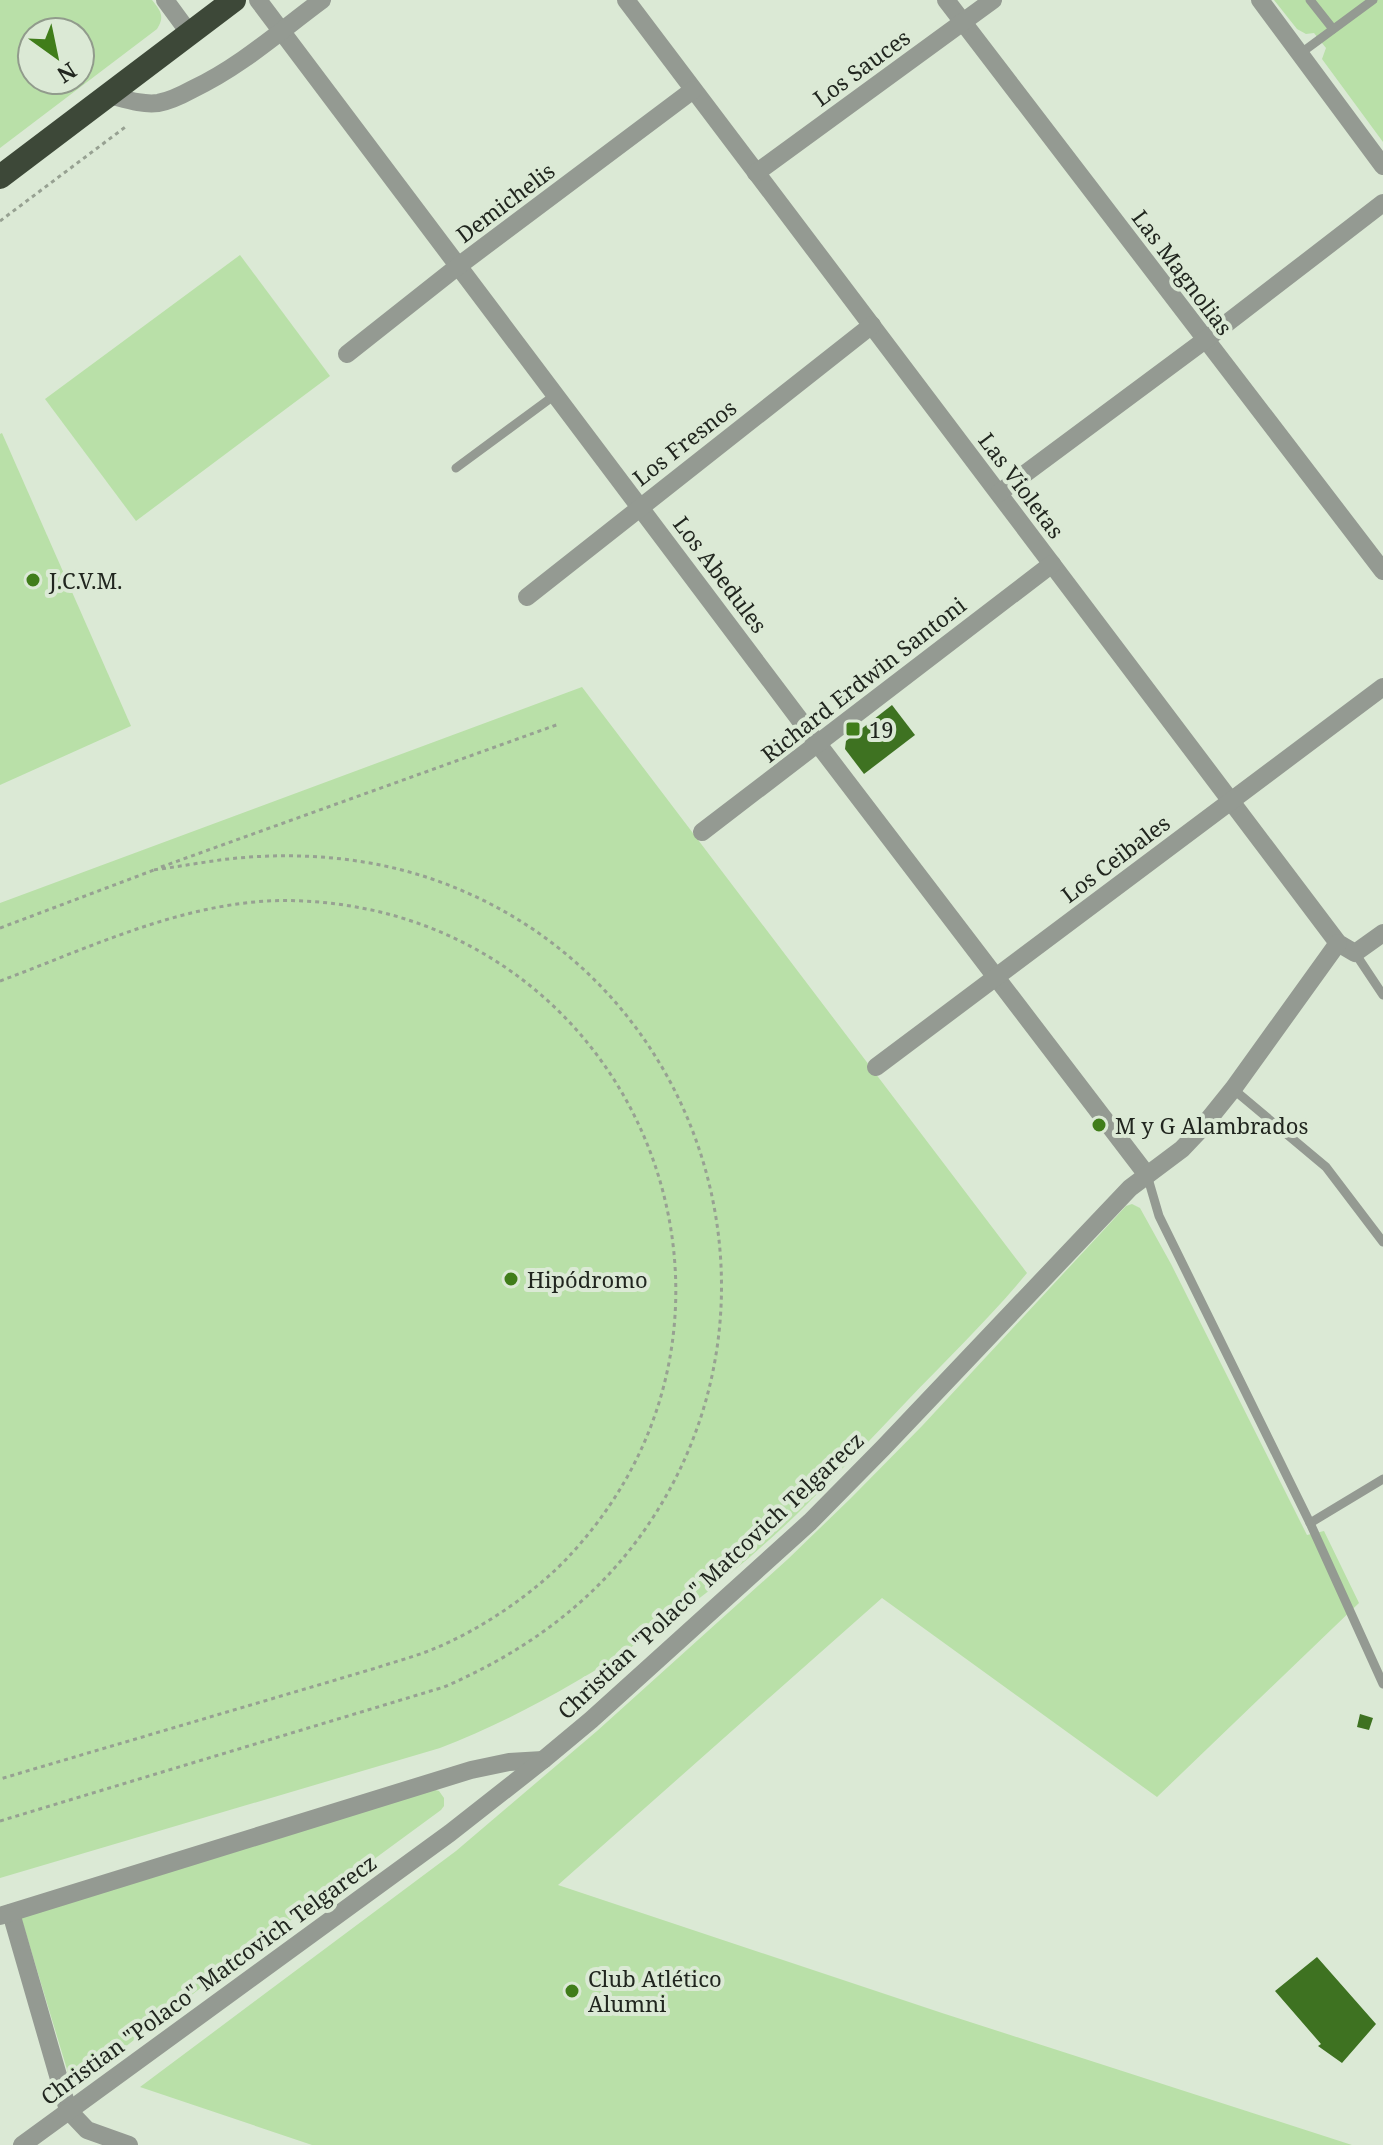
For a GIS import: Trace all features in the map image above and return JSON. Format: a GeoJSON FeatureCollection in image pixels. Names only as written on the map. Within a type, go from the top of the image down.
{"type":"FeatureCollection","features":[{"type":"Feature","properties":{"kind":"highway"},"geometry":{"type":"LineString","coordinates":[[0,177],[234,0]]}},
{"type":"Feature","properties":{"kind":"street"},"geometry":{"type":"LineString","coordinates":[[165,0],[190,34]]}},
{"type":"Feature","properties":{"kind":"street","name":"Los Abedules"},"geometry":{"type":"LineString","coordinates":[[258,0],[457,267],[1147,1175]]}},
{"type":"Feature","properties":{"kind":"street"},"geometry":{"type":"LineString","coordinates":[[109,95],[142,103],[159,103],[175,98],[239,63],[322,0]]}},
{"type":"Feature","properties":{"kind":"street","name":"Las Violetas"},"geometry":{"type":"LineString","coordinates":[[626,0],[1338,943],[1355,953]]}},
{"type":"Feature","properties":{"kind":"street","name":"Las Magnolias"},"geometry":{"type":"LineString","coordinates":[[946,0],[1383,571]]}},
{"type":"Feature","properties":{"kind":"street","name":"Los Sauces"},"geometry":{"type":"LineString","coordinates":[[756,173],[993,0]]}},
{"type":"Feature","properties":{"kind":"street"},"geometry":{"type":"LineString","coordinates":[[1260,0],[1383,166]]}},
{"type":"Feature","properties":{"kind":"street","name":"Demichelis"},"geometry":{"type":"LineString","coordinates":[[347,354],[457,267],[693,90]]}},
{"type":"Feature","properties":{"kind":"street"},"geometry":{"type":"LineString","coordinates":[[999,493],[1383,203]]}},
{"type":"Feature","properties":{"kind":"street","name":"Los Fresnos"},"geometry":{"type":"LineString","coordinates":[[527,597],[872,325]]}},
{"type":"Feature","properties":{"kind":"street","name":"Richard Erdwin Santoni"},"geometry":{"type":"LineString","coordinates":[[702,832],[1052,564]]}},
{"type":"Feature","properties":{"kind":"street","name":"Los Ceibales"},"geometry":{"type":"LineString","coordinates":[[876,1067],[1383,687]]}},
{"type":"Feature","properties":{"kind":"street"},"geometry":{"type":"LineString","coordinates":[[1355,953],[1383,933]]}},
{"type":"Feature","properties":{"kind":"street","name":"Christian \"Polaco\" Matcovich Telgarecz"},"geometry":{"type":"LineString","coordinates":[[22,2145],[450,1833],[543,1760],[810,1522],[1130,1188],[1182,1149],[1200,1130],[1338,943]]}},
{"type":"Feature","properties":{"kind":"street"},"geometry":{"type":"LineString","coordinates":[[129,2145],[87,2130],[68,2110],[5,1914],[471,1770],[509,1762],[543,1760]]}},
{"type":"Feature","properties":{"kind":"street"},"geometry":{"type":"LineString","coordinates":[[44,2145],[51,2123]]}},
{"type":"Feature","properties":{"kind":"lane"},"geometry":{"type":"LineString","coordinates":[[1310,0],[1333,29]]}},
{"type":"Feature","properties":{"kind":"lane"},"geometry":{"type":"LineString","coordinates":[[1301,53],[1373,0]]}},
{"type":"Feature","properties":{"kind":"lane"},"geometry":{"type":"LineString","coordinates":[[456,468],[555,395]]}},
{"type":"Feature","properties":{"kind":"lane","name":"Las Violetas"},"geometry":{"type":"LineString","coordinates":[[1355,953],[1383,995]]}},
{"type":"Feature","properties":{"kind":"lane"},"geometry":{"type":"LineString","coordinates":[[1233,1089],[1326,1167],[1383,1242]]}},
{"type":"Feature","properties":{"kind":"lane"},"geometry":{"type":"LineString","coordinates":[[1147,1175],[1159,1216],[1310,1523],[1383,1684]]}},
{"type":"Feature","properties":{"kind":"lane"},"geometry":{"type":"LineString","coordinates":[[1310,1523],[1383,1479]]}},
{"type":"Feature","properties":{"kind":"path"},"geometry":{"type":"LineString","coordinates":[[0,221],[128,125]]}},
{"type":"Feature","properties":{"kind":"path"},"geometry":{"type":"LineString","coordinates":[[0,928],[559,724]]}},
{"type":"Feature","properties":{"kind":"path"},"geometry":{"type":"LineString","coordinates":[[0,1821],[444,1687],[507,1657],[537,1638],[611,1573],[650,1523],[681,1469],[693,1439],[712,1379],[717,1348],[722,1286],[718,1223],[694,1132],[668,1075],[642,1036],[613,999],[568,955],[489,903],[431,879],[371,863],[276,857],[219,860],[153,870]]}},
{"type":"Feature","properties":{"kind":"path"},"geometry":{"type":"LineString","coordinates":[[0,981],[155,923],[244,903],[302,901],[361,907],[417,922],[471,946],[511,971],[557,1008],[603,1062],[623,1092],[653,1156],[663,1189],[671,1224],[676,1295],[674,1330],[665,1377],[648,1434],[633,1466],[596,1526],[570,1556],[525,1596],[477,1628],[432,1650],[0,1779]]}},
{"type":"Feature","properties":{"kind":"green space"},"geometry":{"type":"Polygon","coordinates":[[[0,0],[152,0],[161,14],[157,29],[96,75],[96,16],[16,16],[16,96],[69,96],[0,148],[0,0]]]}},
{"type":"Feature","properties":{"kind":"green space"},"geometry":{"type":"Polygon","coordinates":[[[1274,0],[1383,0],[1383,142],[1322,59],[1326,48],[1314,33],[1306,34],[1297,29],[1274,0]]]}},
{"type":"Feature","properties":{"kind":"green space"},"geometry":{"type":"Polygon","coordinates":[[[240,255],[330,376],[136,521],[45,399],[240,255]]]}},
{"type":"Feature","properties":{"kind":"green space","name":"J.C.V.M."},"geometry":{"type":"Polygon","coordinates":[[[0,434],[131,726],[0,785],[0,434]]]}},
{"type":"Feature","properties":{"kind":"green space","name":"Hipódromo"},"geometry":{"type":"Polygon","coordinates":[[[582,687],[1027,1273],[853,1458],[758,1550],[674,1617],[584,1677],[537,1704],[440,1748],[0,1878],[0,903],[582,687]]]}},
{"type":"Feature","properties":{"kind":"green space"},"geometry":{"type":"Polygon","coordinates":[[[1132,1204],[1140,1208],[1171,1264],[1307,1535],[1324,1531],[1359,1603],[1157,1797],[882,1598],[558,1885],[1352,2145],[312,2145],[140,2087],[456,1851],[597,1731],[851,1498],[1126,1206],[1132,1204]]]}},
{"type":"Feature","properties":{"kind":"green space"},"geometry":{"type":"Polygon","coordinates":[[[432,1789],[439,1791],[444,1798],[441,1810],[72,2086],[21,1917],[432,1789]]]}},
{"type":"Feature","properties":{"kind":"building"},"geometry":{"type":"Polygon","coordinates":[[[892,705],[915,735],[864,774],[845,749],[846,741],[892,705]]]}},
{"type":"Feature","properties":{"kind":"building"},"geometry":{"type":"Polygon","coordinates":[[[1360,1714],[1373,1718],[1369,1730],[1357,1727],[1360,1714]]]}},
{"type":"Feature","properties":{"kind":"building"},"geometry":{"type":"Polygon","coordinates":[[[1317,1957],[1376,2024],[1342,2063],[1318,2046],[1321,2044],[1275,1991],[1317,1957]]]}},
{"type":"Feature","properties":{"kind":"place","name":"J.C.V.M."},"geometry":{"type":"Point","coordinates":[33,580]}},
{"type":"Feature","properties":{"kind":"place","name":"19"},"geometry":{"type":"Point","coordinates":[853,729]}},
{"type":"Feature","properties":{"kind":"place","name":"M y G Alambrados"},"geometry":{"type":"Point","coordinates":[1099,1125]}},
{"type":"Feature","properties":{"kind":"place","name":"Hipódromo"},"geometry":{"type":"Point","coordinates":[511,1279]}},
{"type":"Feature","properties":{"kind":"place","name":"Club Atlético Alumni"},"geometry":{"type":"Point","coordinates":[572,1991]}}]}
